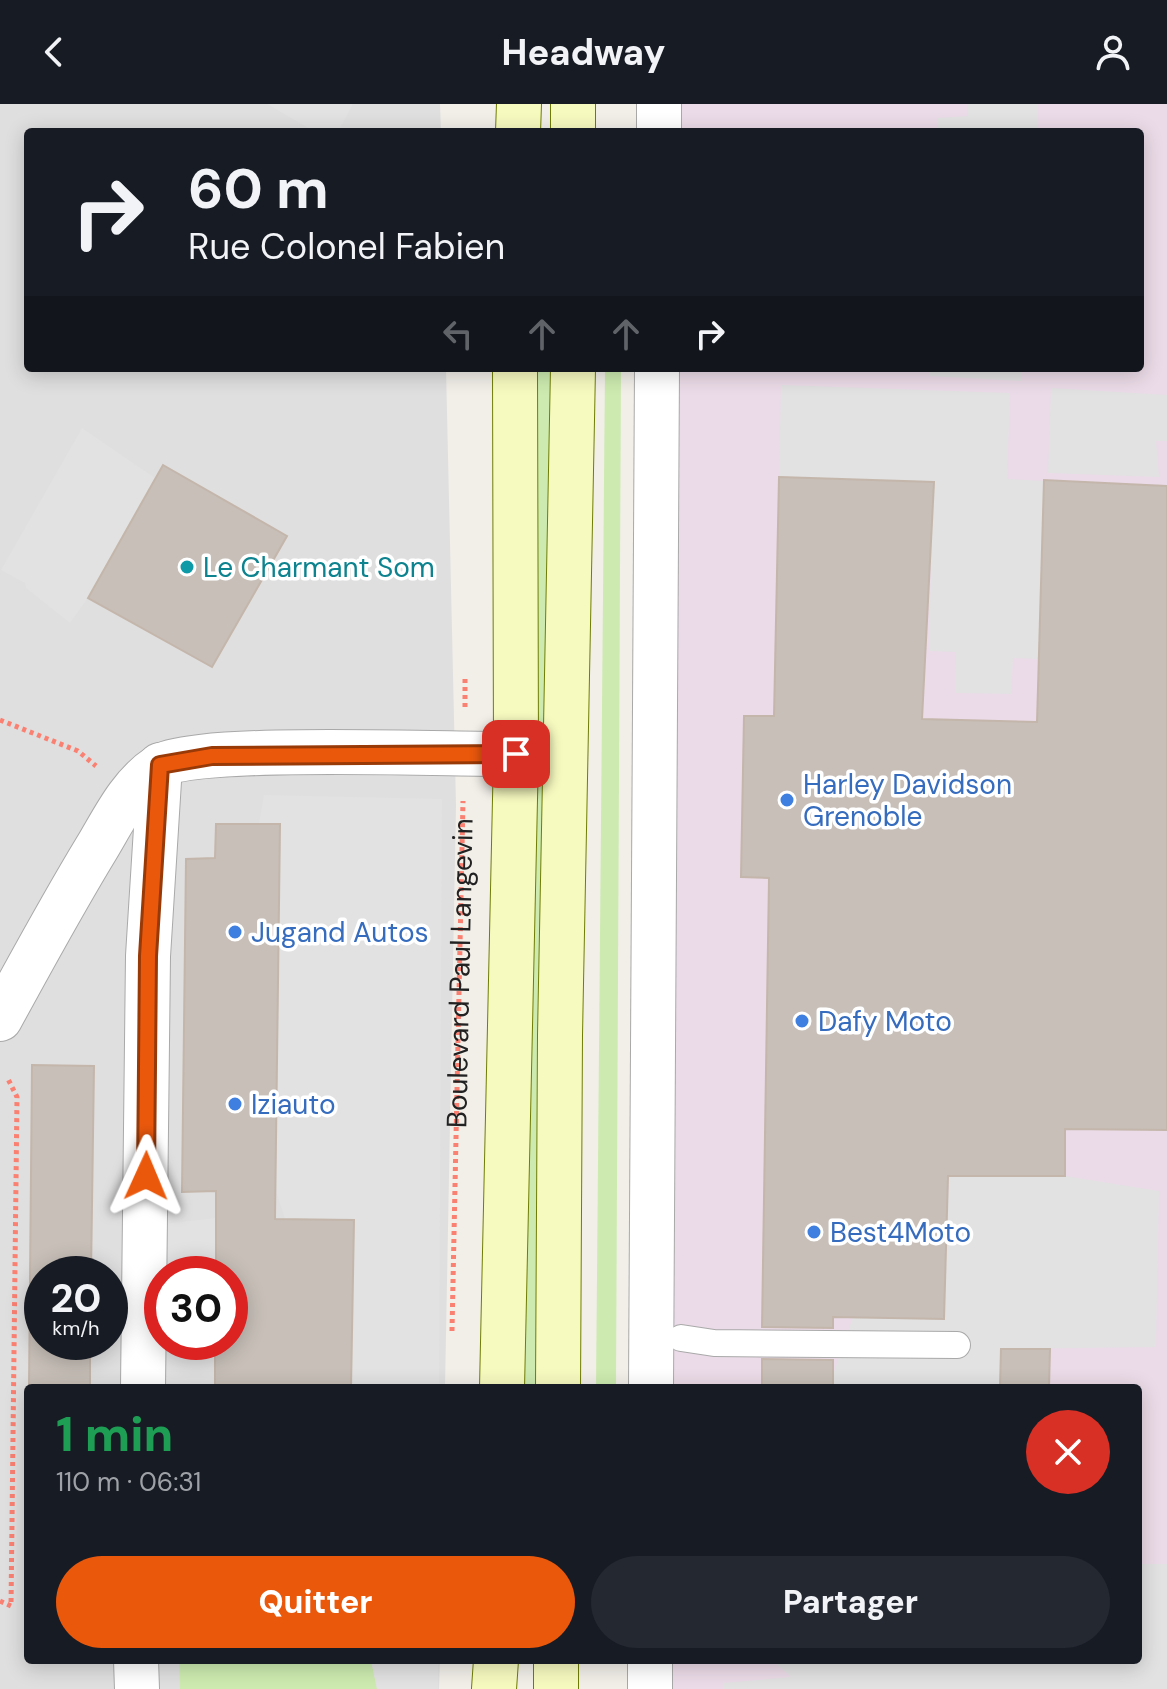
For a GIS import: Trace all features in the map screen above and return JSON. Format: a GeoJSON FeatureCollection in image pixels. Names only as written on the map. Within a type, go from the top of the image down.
{"type":"FeatureCollection","features":[{"type":"Feature","properties":{"kind":"main road"},"geometry":{"type":"LineString","coordinates":[[518,128],[519,104]]}},
{"type":"Feature","properties":{"kind":"main road"},"geometry":{"type":"LineString","coordinates":[[573,104],[573,128]]}},
{"type":"Feature","properties":{"kind":"main road"},"geometry":{"type":"LineString","coordinates":[[502,1384],[516,754],[515,372]]}},
{"type":"Feature","properties":{"kind":"main road"},"geometry":{"type":"LineString","coordinates":[[558,1384],[560,1035],[573,372]]}},
{"type":"Feature","properties":{"kind":"main road"},"geometry":{"type":"LineString","coordinates":[[494,1689],[496,1664]]}},
{"type":"Feature","properties":{"kind":"main road"},"geometry":{"type":"LineString","coordinates":[[556,1664],[556,1689]]}},
{"type":"Feature","properties":{"kind":"street"},"geometry":{"type":"LineString","coordinates":[[659,104],[659,128]]}},
{"type":"Feature","properties":{"kind":"street"},"geometry":{"type":"LineString","coordinates":[[651,1384],[657,372]]}},
{"type":"Feature","properties":{"kind":"street"},"geometry":{"type":"LineString","coordinates":[[0,1019],[56,916],[143,782],[212,756],[516,754]]}},
{"type":"Feature","properties":{"kind":"street"},"geometry":{"type":"LineString","coordinates":[[143,782],[148,956],[143,1384]]}},
{"type":"Feature","properties":{"kind":"street"},"geometry":{"type":"LineString","coordinates":[[136,1664],[137,1689]]}},
{"type":"Feature","properties":{"kind":"street"},"geometry":{"type":"LineString","coordinates":[[650,1664],[650,1689]]}},
{"type":"Feature","properties":{"kind":"lane"},"geometry":{"type":"LineString","coordinates":[[681,1338],[714,1343],[957,1345]]}},
{"type":"Feature","properties":{"kind":"path","name":"Boulevard Paul Langevin"},"geometry":{"type":"LineString","coordinates":[[452,1343],[465,662]]}},
{"type":"Feature","properties":{"kind":"path"},"geometry":{"type":"LineString","coordinates":[[0,720],[78,751],[106,774],[143,782]]}},
{"type":"Feature","properties":{"kind":"path"},"geometry":{"type":"LineString","coordinates":[[0,1601],[11,1606],[17,1097],[8,1079]]}},
{"type":"Feature","properties":{"kind":"shaded area"},"geometry":{"type":"Polygon","coordinates":[[[0,104],[440,104],[441,128],[24,128],[24,372],[446,372],[456,805],[445,1384],[24,1384],[24,1664],[440,1664],[439,1689],[0,1689],[0,104]]]}},
{"type":"Feature","properties":{"kind":"shaded area"},"geometry":{"type":"Polygon","coordinates":[[[267,104],[353,104],[340,128],[308,128],[267,104]]]}},
{"type":"Feature","properties":{"kind":"shaded area"},"geometry":{"type":"Polygon","coordinates":[[[680,104],[1167,104],[1167,1689],[654,1689],[654,1664],[1142,1664],[1142,1384],[657,1384],[677,372],[1144,372],[1144,128],[680,128],[680,104]]]}},
{"type":"Feature","properties":{"kind":"shaded area"},"geometry":{"type":"Polygon","coordinates":[[[968,104],[1038,104],[1038,128],[937,128],[938,118],[968,116],[968,104]]]}},
{"type":"Feature","properties":{"kind":"shaded area"},"geometry":{"type":"Polygon","coordinates":[[[929,372],[1022,372],[1022,381],[929,376],[929,372]]]}},
{"type":"Feature","properties":{"kind":"shaded area"},"geometry":{"type":"Polygon","coordinates":[[[781,385],[1010,393],[1007,479],[1044,481],[1039,659],[1013,658],[1011,694],[955,693],[956,652],[929,651],[933,482],[779,477],[781,385]]]}},
{"type":"Feature","properties":{"kind":"shaded area"},"geometry":{"type":"Polygon","coordinates":[[[1051,388],[1167,395],[1167,441],[1156,441],[1159,477],[1048,473],[1051,388]]]}},
{"type":"Feature","properties":{"kind":"shaded area"},"geometry":{"type":"Polygon","coordinates":[[[82,428],[155,478],[88,598],[70,623],[26,588],[25,583],[1,570],[82,428]]]}},
{"type":"Feature","properties":{"kind":"shaded area"},"geometry":{"type":"Polygon","coordinates":[[[264,795],[442,799],[439,1384],[351,1384],[354,1220],[285,1219],[276,1191],[280,825],[259,824],[264,795]]]}},
{"type":"Feature","properties":{"kind":"shaded area"},"geometry":{"type":"Polygon","coordinates":[[[949,1173],[1065,1176],[1159,1191],[1156,1347],[1001,1349],[1000,1384],[833,1384],[833,1375],[853,1317],[944,1318],[949,1173]]]}},
{"type":"Feature","properties":{"kind":"shaded area"},"geometry":{"type":"Polygon","coordinates":[[[216,1218],[216,1256],[163,1256],[163,1224],[216,1218]]]}},
{"type":"Feature","properties":{"kind":"shaded area"},"geometry":{"type":"Polygon","coordinates":[[[162,1360],[215,1360],[215,1384],[162,1384],[162,1360]]]}},
{"type":"Feature","properties":{"kind":"shaded area"},"geometry":{"type":"Polygon","coordinates":[[[1142,1564],[1167,1564],[1167,1689],[723,1689],[723,1683],[791,1677],[776,1664],[1142,1664],[1142,1564]]]}},
{"type":"Feature","properties":{"kind":"shaded area"},"geometry":{"type":"Polygon","coordinates":[[[372,1664],[438,1664],[438,1689],[377,1689],[372,1664]]]}},
{"type":"Feature","properties":{"kind":"green space"},"geometry":{"type":"Polygon","coordinates":[[[532,372],[554,372],[539,1384],[521,1384],[532,372]]]}},
{"type":"Feature","properties":{"kind":"green space"},"geometry":{"type":"Polygon","coordinates":[[[605,372],[621,372],[616,1384],[596,1384],[605,372]]]}},
{"type":"Feature","properties":{"kind":"green space"},"geometry":{"type":"Polygon","coordinates":[[[179,1664],[372,1664],[377,1689],[180,1689],[179,1664]]]}},
{"type":"Feature","properties":{"kind":"building","name":"Le Charmant Som"},"geometry":{"type":"Polygon","coordinates":[[[163,465],[287,536],[212,667],[88,598],[163,465]]]}},
{"type":"Feature","properties":{"kind":"building"},"geometry":{"type":"Polygon","coordinates":[[[779,477],[934,482],[922,719],[1037,722],[1044,480],[1167,486],[1167,1130],[1065,1129],[1065,1176],[948,1176],[944,1319],[833,1317],[833,1328],[762,1327],[769,878],[741,877],[744,716],[774,716],[779,477]]]}},
{"type":"Feature","properties":{"kind":"building"},"geometry":{"type":"Polygon","coordinates":[[[216,824],[280,824],[275,1219],[354,1220],[351,1384],[215,1384],[215,1360],[248,1360],[248,1256],[216,1256],[216,1191],[182,1192],[186,859],[215,858],[216,824]]]}},
{"type":"Feature","properties":{"kind":"building"},"geometry":{"type":"Polygon","coordinates":[[[32,1065],[94,1066],[91,1256],[30,1256],[32,1065]]]}},
{"type":"Feature","properties":{"kind":"building"},"geometry":{"type":"Polygon","coordinates":[[[1001,1349],[1050,1349],[1049,1384],[1000,1384],[1001,1349]]]}},
{"type":"Feature","properties":{"kind":"building"},"geometry":{"type":"Polygon","coordinates":[[[762,1359],[833,1360],[833,1384],[762,1384],[762,1359]]]}},
{"type":"Feature","properties":{"kind":"building"},"geometry":{"type":"Polygon","coordinates":[[[29,1360],[90,1360],[90,1384],[29,1384],[29,1360]]]}},
{"type":"Feature","properties":{"kind":"place","name":"Le Charmant Som"},"geometry":{"type":"Point","coordinates":[187,567]}},
{"type":"Feature","properties":{"kind":"place","name":"Harley Davidson Grenoble"},"geometry":{"type":"Point","coordinates":[787,800]}},
{"type":"Feature","properties":{"kind":"place","name":"Jugand Autos"},"geometry":{"type":"Point","coordinates":[235,932]}},
{"type":"Feature","properties":{"kind":"place","name":"Dafy Moto"},"geometry":{"type":"Point","coordinates":[802,1021]}},
{"type":"Feature","properties":{"kind":"place","name":"Iziauto"},"geometry":{"type":"Point","coordinates":[235,1104]}},
{"type":"Feature","properties":{"kind":"place","name":"Best4Moto"},"geometry":{"type":"Point","coordinates":[814,1232]}},
{"type":"Feature","properties":{"kind":"route"},"geometry":{"type":"LineString","coordinates":[[146,1176],[148,956],[160,765],[212,756],[516,754]]}}]}
